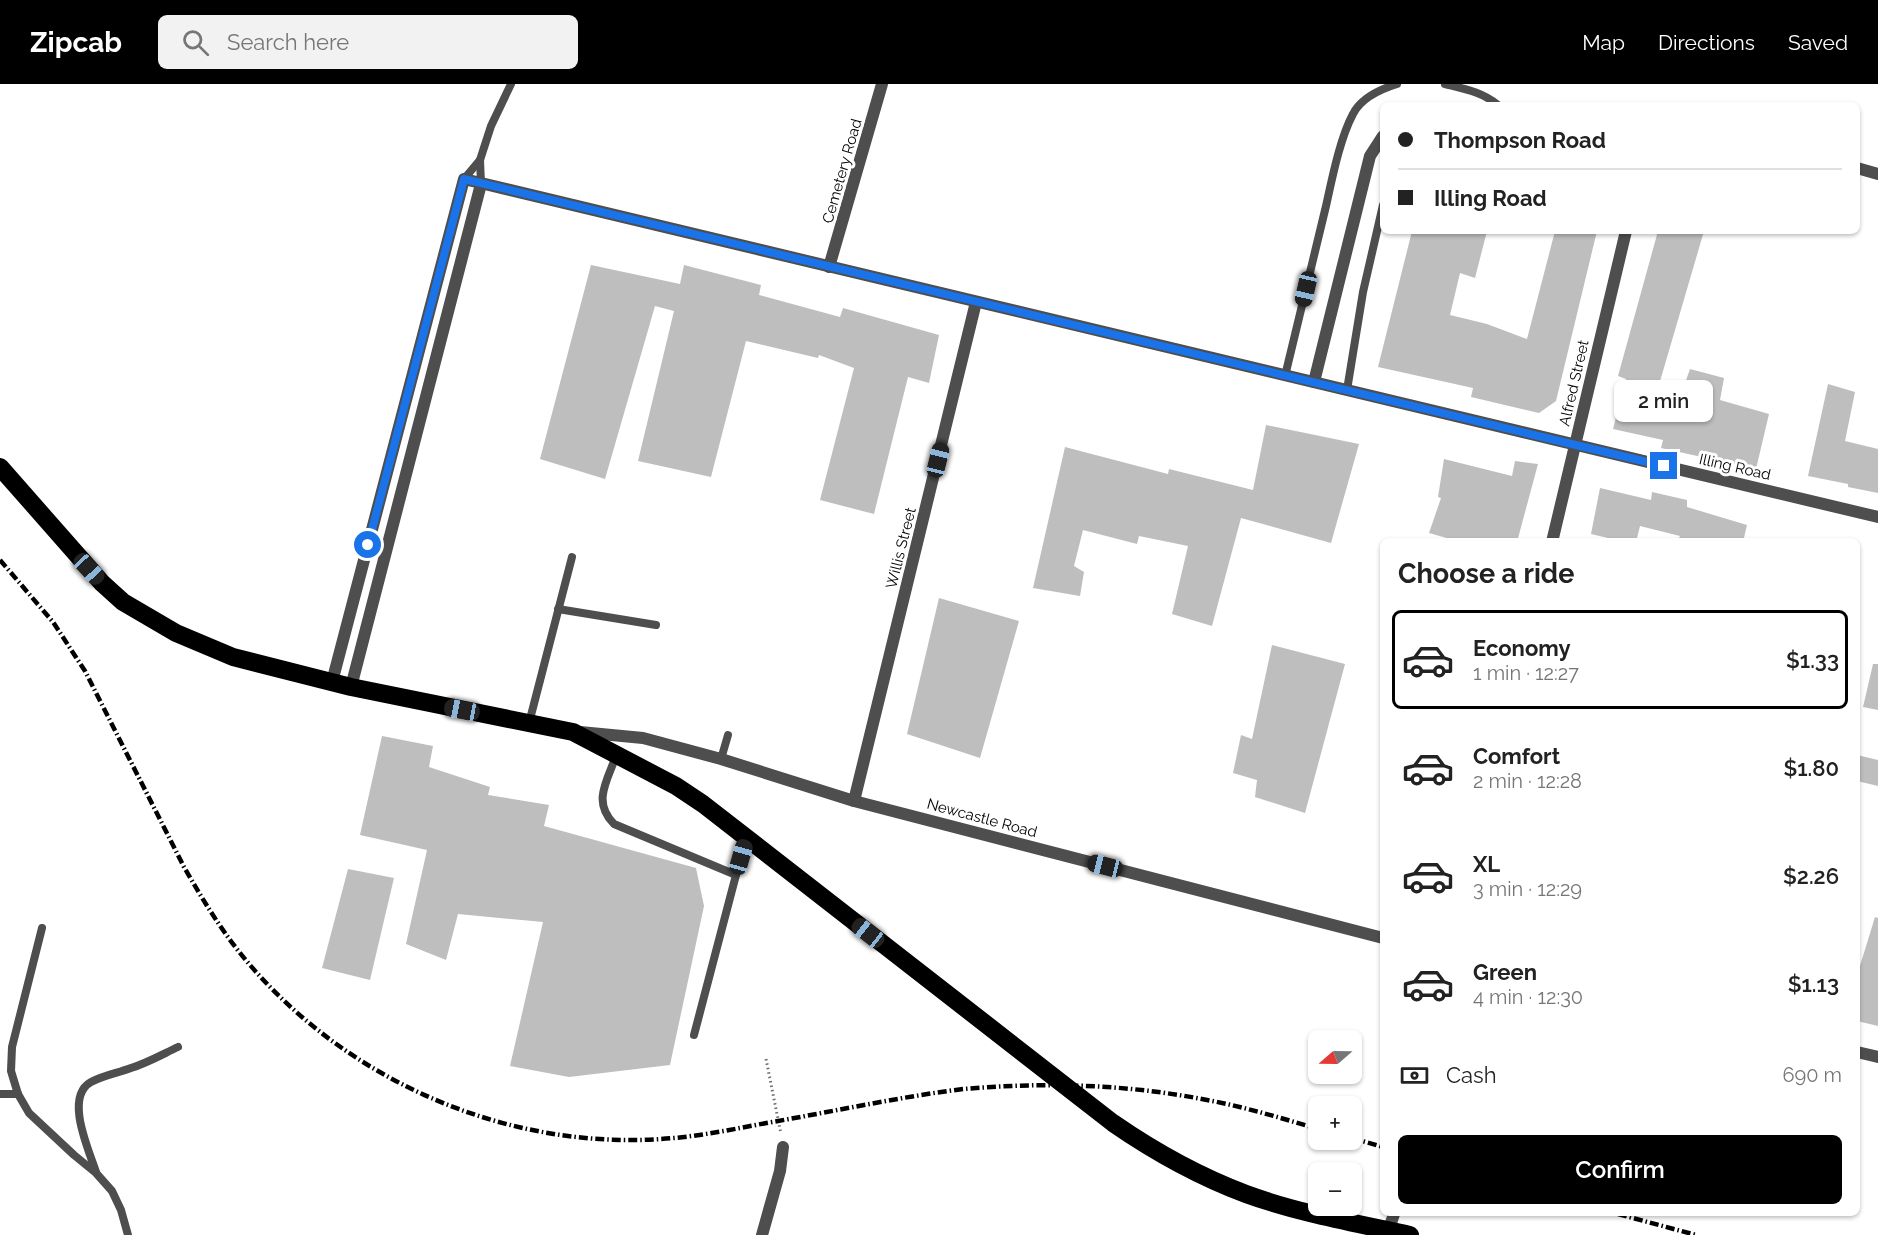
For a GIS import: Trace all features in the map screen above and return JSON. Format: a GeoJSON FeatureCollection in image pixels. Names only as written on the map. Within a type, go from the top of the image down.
{"type":"FeatureCollection","features":[{"type":"Feature","properties":{"kind":"highway"},"geometry":{"type":"LineString","coordinates":[[0,466],[76,555],[123,602],[176,633],[233,657],[351,687],[573,732],[676,786],[702,804],[1113,1123],[1142,1143],[1197,1173],[1247,1194],[1390,1226],[1410,1235]]}},
{"type":"Feature","properties":{"kind":"street","name":"Cemetery Road"},"geometry":{"type":"LineString","coordinates":[[830,267],[882,84]]}},
{"type":"Feature","properties":{"kind":"street"},"geometry":{"type":"LineString","coordinates":[[1314,382],[1370,156],[1380,141]]}},
{"type":"Feature","properties":{"kind":"street"},"geometry":{"type":"LineString","coordinates":[[1860,169],[1878,174]]}},
{"type":"Feature","properties":{"kind":"street","name":"Illing Road"},"geometry":{"type":"LineString","coordinates":[[464,179],[1878,517]]}},
{"type":"Feature","properties":{"kind":"street"},"geometry":{"type":"LineString","coordinates":[[332,682],[464,179]]}},
{"type":"Feature","properties":{"kind":"street"},"geometry":{"type":"LineString","coordinates":[[351,687],[482,184]]}},
{"type":"Feature","properties":{"kind":"street","name":"Alfred Street"},"geometry":{"type":"LineString","coordinates":[[1553,538],[1625,234]]}},
{"type":"Feature","properties":{"kind":"street","name":"Willis Street"},"geometry":{"type":"LineString","coordinates":[[854,801],[976,302]]}},
{"type":"Feature","properties":{"kind":"street","name":"Newcastle Road"},"geometry":{"type":"LineString","coordinates":[[573,732],[643,738],[720,759],[854,801],[1380,937]]}},
{"type":"Feature","properties":{"kind":"street"},"geometry":{"type":"LineString","coordinates":[[1860,1053],[1878,1057]]}},
{"type":"Feature","properties":{"kind":"street"},"geometry":{"type":"LineString","coordinates":[[762,1235],[780,1171],[783,1147]]}},
{"type":"Feature","properties":{"kind":"lane"},"geometry":{"type":"LineString","coordinates":[[464,179],[480,160],[491,126],[511,84]]}},
{"type":"Feature","properties":{"kind":"lane"},"geometry":{"type":"LineString","coordinates":[[1285,375],[1332,182],[1353,112],[1366,98],[1397,84]]}},
{"type":"Feature","properties":{"kind":"lane"},"geometry":{"type":"LineString","coordinates":[[1445,84],[1476,91],[1495,102]]}},
{"type":"Feature","properties":{"kind":"lane"},"geometry":{"type":"LineString","coordinates":[[480,160],[482,184]]}},
{"type":"Feature","properties":{"kind":"lane"},"geometry":{"type":"LineString","coordinates":[[1347,390],[1363,292],[1380,218]]}},
{"type":"Feature","properties":{"kind":"lane"},"geometry":{"type":"LineString","coordinates":[[529,723],[572,557]]}},
{"type":"Feature","properties":{"kind":"lane"},"geometry":{"type":"LineString","coordinates":[[558,609],[656,625]]}},
{"type":"Feature","properties":{"kind":"lane"},"geometry":{"type":"LineString","coordinates":[[720,759],[728,735]]}},
{"type":"Feature","properties":{"kind":"lane"},"geometry":{"type":"LineString","coordinates":[[616,756],[602,795],[602,805],[606,816],[614,824],[736,875]]}},
{"type":"Feature","properties":{"kind":"lane"},"geometry":{"type":"LineString","coordinates":[[694,1035],[747,838]]}},
{"type":"Feature","properties":{"kind":"lane"},"geometry":{"type":"LineString","coordinates":[[42,928],[12,1047],[11,1071],[18,1094],[29,1113],[96,1173],[112,1191],[121,1210],[128,1235]]}},
{"type":"Feature","properties":{"kind":"lane"},"geometry":{"type":"LineString","coordinates":[[96,1173],[82,1131],[79,1106],[82,1089],[90,1082],[132,1068],[178,1047]]}},
{"type":"Feature","properties":{"kind":"lane"},"geometry":{"type":"LineString","coordinates":[[0,1094],[18,1094]]}},
{"type":"Feature","properties":{"kind":"path"},"geometry":{"type":"LineString","coordinates":[[766,1059],[781,1133]]}},
{"type":"Feature","properties":{"kind":"building"},"geometry":{"type":"Polygon","coordinates":[[[1411,234],[1486,234],[1475,278],[1460,273],[1450,315],[1487,324],[1527,339],[1554,234],[1596,234],[1556,401],[1539,413],[1471,397],[1473,388],[1378,367],[1411,234]]]}},
{"type":"Feature","properties":{"kind":"building"},"geometry":{"type":"Polygon","coordinates":[[[1657,234],[1703,234],[1656,395],[1679,400],[1690,369],[1724,378],[1720,400],[1769,414],[1756,469],[1661,448],[1663,440],[1613,429],[1626,379],[1618,376],[1657,234]]]}},
{"type":"Feature","properties":{"kind":"building"},"geometry":{"type":"Polygon","coordinates":[[[591,265],[680,284],[684,265],[761,285],[759,295],[840,317],[843,308],[939,335],[929,383],[908,377],[874,514],[820,500],[854,368],[819,355],[818,358],[746,341],[711,477],[638,461],[674,311],[655,306],[605,479],[540,459],[591,265]]]}},
{"type":"Feature","properties":{"kind":"building"},"geometry":{"type":"Polygon","coordinates":[[[1828,384],[1855,392],[1845,441],[1878,449],[1878,493],[1808,476],[1828,384]]]}},
{"type":"Feature","properties":{"kind":"building"},"geometry":{"type":"Polygon","coordinates":[[[1266,425],[1359,444],[1331,543],[1241,518],[1212,626],[1172,614],[1188,546],[1139,536],[1137,544],[1083,530],[1074,566],[1084,572],[1080,596],[1033,588],[1065,447],[1168,474],[1169,469],[1253,490],[1266,425]]]}},
{"type":"Feature","properties":{"kind":"building"},"geometry":{"type":"Polygon","coordinates":[[[1444,459],[1512,476],[1515,461],[1538,464],[1518,538],[1447,538],[1429,533],[1441,498],[1438,497],[1444,459]]]}},
{"type":"Feature","properties":{"kind":"building"},"geometry":{"type":"Polygon","coordinates":[[[1600,488],[1651,500],[1652,492],[1687,500],[1687,507],[1747,525],[1744,538],[1679,538],[1680,536],[1640,526],[1637,538],[1608,538],[1591,534],[1600,488]]]}},
{"type":"Feature","properties":{"kind":"building"},"geometry":{"type":"Polygon","coordinates":[[[939,598],[1019,621],[980,758],[907,734],[939,598]]]}},
{"type":"Feature","properties":{"kind":"building"},"geometry":{"type":"Polygon","coordinates":[[[1272,645],[1345,664],[1305,813],[1255,797],[1257,780],[1233,773],[1241,735],[1252,739],[1272,645]]]}},
{"type":"Feature","properties":{"kind":"building"},"geometry":{"type":"Polygon","coordinates":[[[1873,664],[1878,664],[1878,710],[1863,707],[1873,664]]]}},
{"type":"Feature","properties":{"kind":"building"},"geometry":{"type":"Polygon","coordinates":[[[382,736],[433,746],[429,767],[490,787],[488,795],[549,805],[544,826],[696,868],[704,906],[670,1065],[569,1077],[510,1066],[543,922],[458,914],[446,960],[406,944],[427,850],[360,835],[382,736]]]}},
{"type":"Feature","properties":{"kind":"building"},"geometry":{"type":"Polygon","coordinates":[[[1860,756],[1878,760],[1878,786],[1860,782],[1860,756]]]}},
{"type":"Feature","properties":{"kind":"building"},"geometry":{"type":"Polygon","coordinates":[[[348,869],[394,878],[370,980],[322,968],[348,869]]]}},
{"type":"Feature","properties":{"kind":"building"},"geometry":{"type":"Polygon","coordinates":[[[1875,917],[1878,918],[1878,1026],[1860,1022],[1860,966],[1875,917]]]}},
{"type":"Feature","properties":{"kind":"railway"},"geometry":{"type":"LineString","coordinates":[[0,560],[53,622],[85,671],[184,867],[215,918],[241,954],[291,1008],[337,1045],[387,1076],[441,1102],[497,1121],[555,1134],[614,1140],[699,1135],[963,1089],[1055,1085],[1116,1088],[1177,1095],[1249,1109],[1308,1126]]}},
{"type":"Feature","properties":{"kind":"railway"},"geometry":{"type":"LineString","coordinates":[[1362,1141],[1380,1146]]}},
{"type":"Feature","properties":{"kind":"railway"},"geometry":{"type":"LineString","coordinates":[[1625,1216],[1696,1235]]}},
{"type":"Feature","properties":{"kind":"route"},"geometry":{"type":"LineString","coordinates":[[368,545],[464,179],[1664,466]]}}]}
